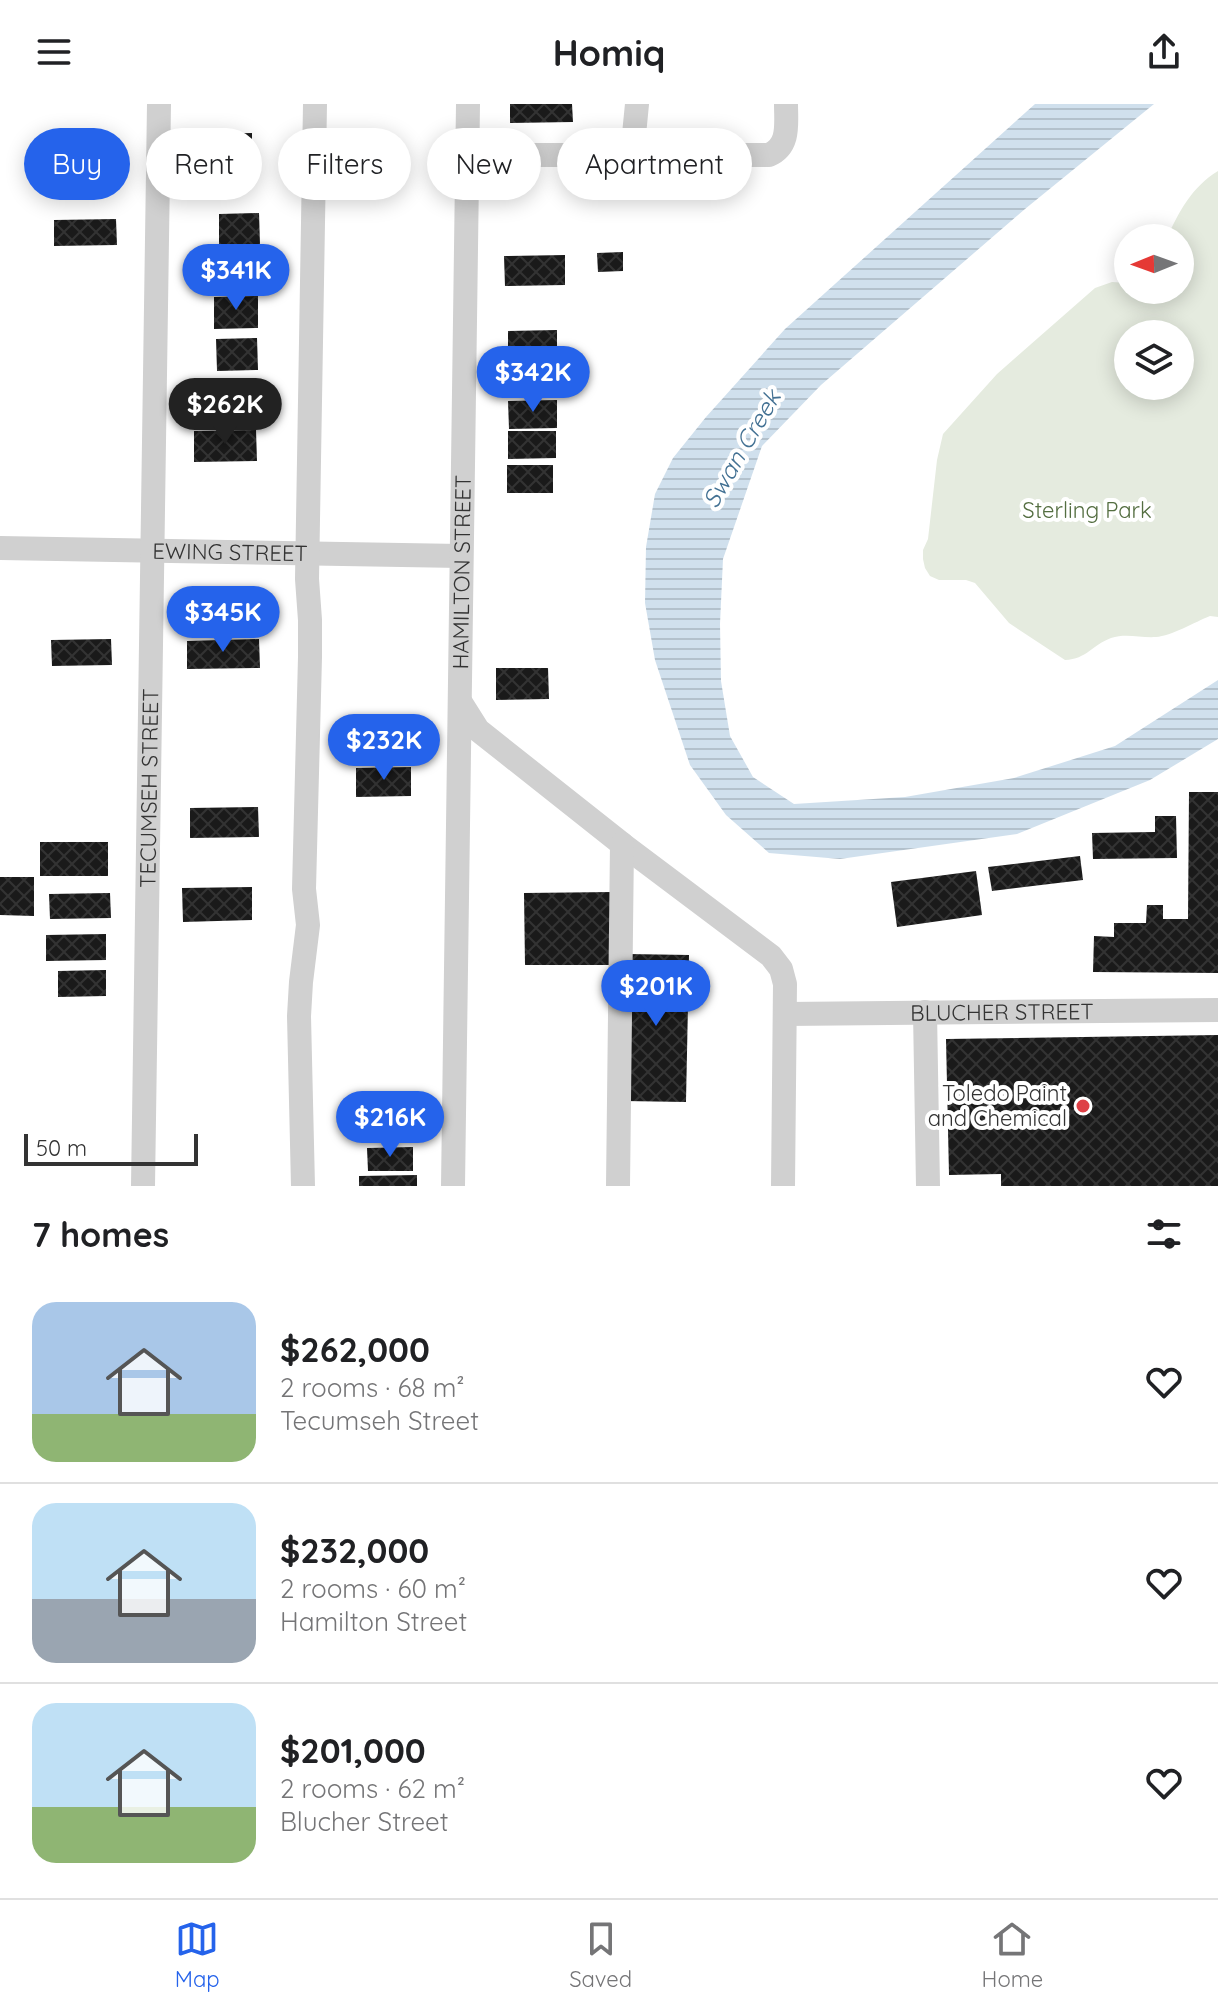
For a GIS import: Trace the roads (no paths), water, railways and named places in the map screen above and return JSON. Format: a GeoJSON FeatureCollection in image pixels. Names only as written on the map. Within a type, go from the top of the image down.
{"type":"FeatureCollection","features":[{"type":"Feature","properties":{"kind":"street","name":"TECUMSEH STREET"},"geometry":{"type":"LineString","coordinates":[[143,1186],[159,104]]}},
{"type":"Feature","properties":{"kind":"street"},"geometry":{"type":"LineString","coordinates":[[303,1186],[299,1016],[308,925],[304,889],[310,657],[308,553],[315,104]]}},
{"type":"Feature","properties":{"kind":"street","name":"HAMILTON STREET"},"geometry":{"type":"LineString","coordinates":[[468,104],[468,128]]}},
{"type":"Feature","properties":{"kind":"street"},"geometry":{"type":"LineString","coordinates":[[635,128],[637,104]]}},
{"type":"Feature","properties":{"kind":"street"},"geometry":{"type":"LineString","coordinates":[[752,155],[769,155],[779,151],[784,142],[786,104]]}},
{"type":"Feature","properties":{"kind":"street","name":"HAMILTON STREET"},"geometry":{"type":"LineString","coordinates":[[453,1186],[466,200]]}},
{"type":"Feature","properties":{"kind":"street","name":"EWING STREET"},"geometry":{"type":"LineString","coordinates":[[0,548],[461,556]]}},
{"type":"Feature","properties":{"kind":"street"},"geometry":{"type":"LineString","coordinates":[[461,703],[478,730],[771,956],[781,969],[786,1014],[783,1186]]}},
{"type":"Feature","properties":{"kind":"street"},"geometry":{"type":"LineString","coordinates":[[618,1186],[622,844]]}},
{"type":"Feature","properties":{"kind":"street","name":"BLUCHER STREET"},"geometry":{"type":"LineString","coordinates":[[786,1014],[1218,1010]]}},
{"type":"Feature","properties":{"kind":"street"},"geometry":{"type":"LineString","coordinates":[[925,1012],[928,1186]]}},
{"type":"Feature","properties":{"kind":"water","name":"Swan Creek"},"geometry":{"type":"Polygon","coordinates":[[[1035,104],[1154,104],[1025,209],[821,385],[762,446],[723,559],[721,681],[730,736],[753,777],[794,804],[905,797],[1014,778],[1115,746],[1218,680],[1218,739],[1150,780],[1017,834],[840,859],[769,853],[726,815],[690,765],[655,660],[645,603],[646,547],[655,494],[673,458],[785,329],[1035,104]]]}},
{"type":"Feature","properties":{"kind":"place","name":"Toledo Paint and Chemical"},"geometry":{"type":"Point","coordinates":[1083,1106]}},
{"type":"Feature","properties":{"kind":"park label","name":"Sterling Park"},"geometry":{"type":"Point","coordinates":[1087,510]}}]}
